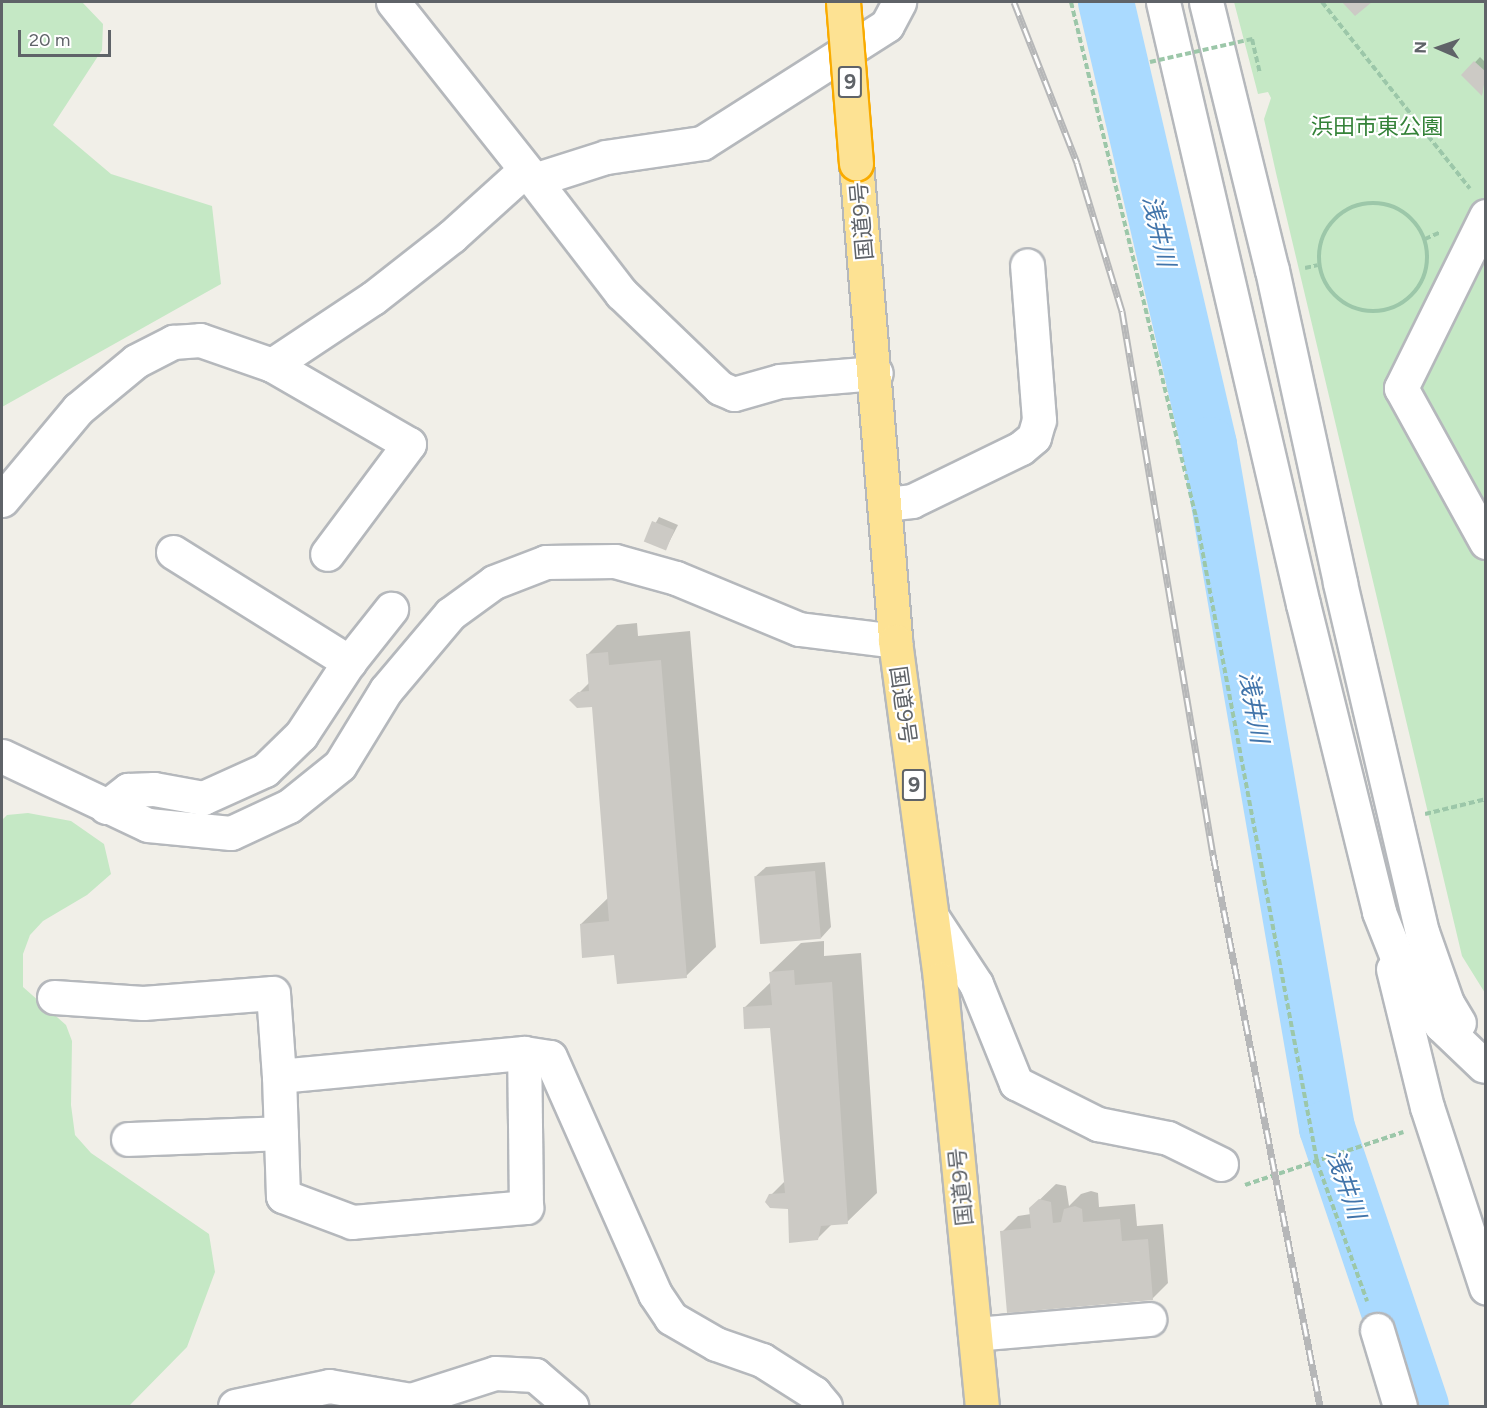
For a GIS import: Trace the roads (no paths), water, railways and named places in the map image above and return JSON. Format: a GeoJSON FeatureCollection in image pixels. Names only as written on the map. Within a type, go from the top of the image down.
{"type":"FeatureCollection","features":[{"type":"Feature","properties":{"kind":"highway","name":"国道9号"},"geometry":{"type":"LineString","coordinates":[[843,2],[876,373],[895,641],[932,917],[982,1407]]}},
{"type":"Feature","properties":{"kind":"street"},"geometry":{"type":"LineString","coordinates":[[393,2],[621,293],[720,388],[734,394],[780,381],[876,373]]}},
{"type":"Feature","properties":{"kind":"street"},"geometry":{"type":"LineString","coordinates":[[272,364],[373,298],[530,175],[606,157],[702,143],[887,25],[899,2]]}},
{"type":"Feature","properties":{"kind":"street"},"geometry":{"type":"LineString","coordinates":[[1162,2],[1302,604],[1379,912],[1432,1122],[1477,1222],[1485,1288]]}},
{"type":"Feature","properties":{"kind":"street"},"geometry":{"type":"LineString","coordinates":[[1206,2],[1272,270],[1340,583],[1422,932],[1447,1003],[1485,1067]]}},
{"type":"Feature","properties":{"kind":"street"},"geometry":{"type":"LineString","coordinates":[[1482,207],[1401,388],[1485,542]]}},
{"type":"Feature","properties":{"kind":"street"},"geometry":{"type":"LineString","coordinates":[[885,504],[912,501],[1021,448],[1034,437],[1040,420],[1027,264]]}},
{"type":"Feature","properties":{"kind":"street"},"geometry":{"type":"LineString","coordinates":[[2,500],[78,409],[136,361],[173,342],[200,340],[272,364],[409,444],[327,554]]}},
{"type":"Feature","properties":{"kind":"street"},"geometry":{"type":"LineString","coordinates":[[173,552],[349,662]]}},
{"type":"Feature","properties":{"kind":"street"},"geometry":{"type":"LineString","coordinates":[[2,756],[148,825],[231,833],[273,816],[340,765],[386,690],[450,614],[494,582],[546,562],[615,561],[676,578],[800,629],[895,641]]}},
{"type":"Feature","properties":{"kind":"street"},"geometry":{"type":"LineString","coordinates":[[106,807],[128,790],[154,789],[203,798],[265,770],[301,735],[349,662],[391,609]]}},
{"type":"Feature","properties":{"kind":"street"},"geometry":{"type":"LineString","coordinates":[[1379,912],[1396,955],[1419,994],[1441,1025],[1485,1067]]}},
{"type":"Feature","properties":{"kind":"street"},"geometry":{"type":"LineString","coordinates":[[932,917],[976,984],[1016,1083],[1098,1124],[1168,1138],[1221,1164]]}},
{"type":"Feature","properties":{"kind":"street"},"geometry":{"type":"LineString","coordinates":[[54,997],[143,1003],[273,993],[279,1076],[283,1196],[352,1222],[526,1207],[524,1053]]}},
{"type":"Feature","properties":{"kind":"street"},"geometry":{"type":"LineString","coordinates":[[279,1076],[524,1053],[550,1057],[655,1294],[671,1318],[716,1344],[762,1360],[814,1393],[825,1407]]}},
{"type":"Feature","properties":{"kind":"street"},"geometry":{"type":"LineString","coordinates":[[128,1139],[281,1133]]}},
{"type":"Feature","properties":{"kind":"street"},"geometry":{"type":"LineString","coordinates":[[975,1334],[1149,1319]]}},
{"type":"Feature","properties":{"kind":"street"},"geometry":{"type":"LineString","coordinates":[[1377,1330],[1400,1407]]}},
{"type":"Feature","properties":{"kind":"street"},"geometry":{"type":"LineString","coordinates":[[236,1407],[329,1386],[411,1400],[495,1373],[535,1375],[572,1407]]}},
{"type":"Feature","properties":{"kind":"waterway","name":"浅井川"},"geometry":{"type":"LineString","coordinates":[[1106,2],[1209,445],[1327,1128],[1421,1406]]}},
{"type":"Feature","properties":{"kind":"railway"},"geometry":{"type":"LineString","coordinates":[[1014,2],[1077,163],[1122,311],[1213,855],[1320,1406]]}},
{"type":"Feature","properties":{"kind":"park label","name":"浜田市東公園"},"geometry":{"type":"Point","coordinates":[1377,127]}}]}
